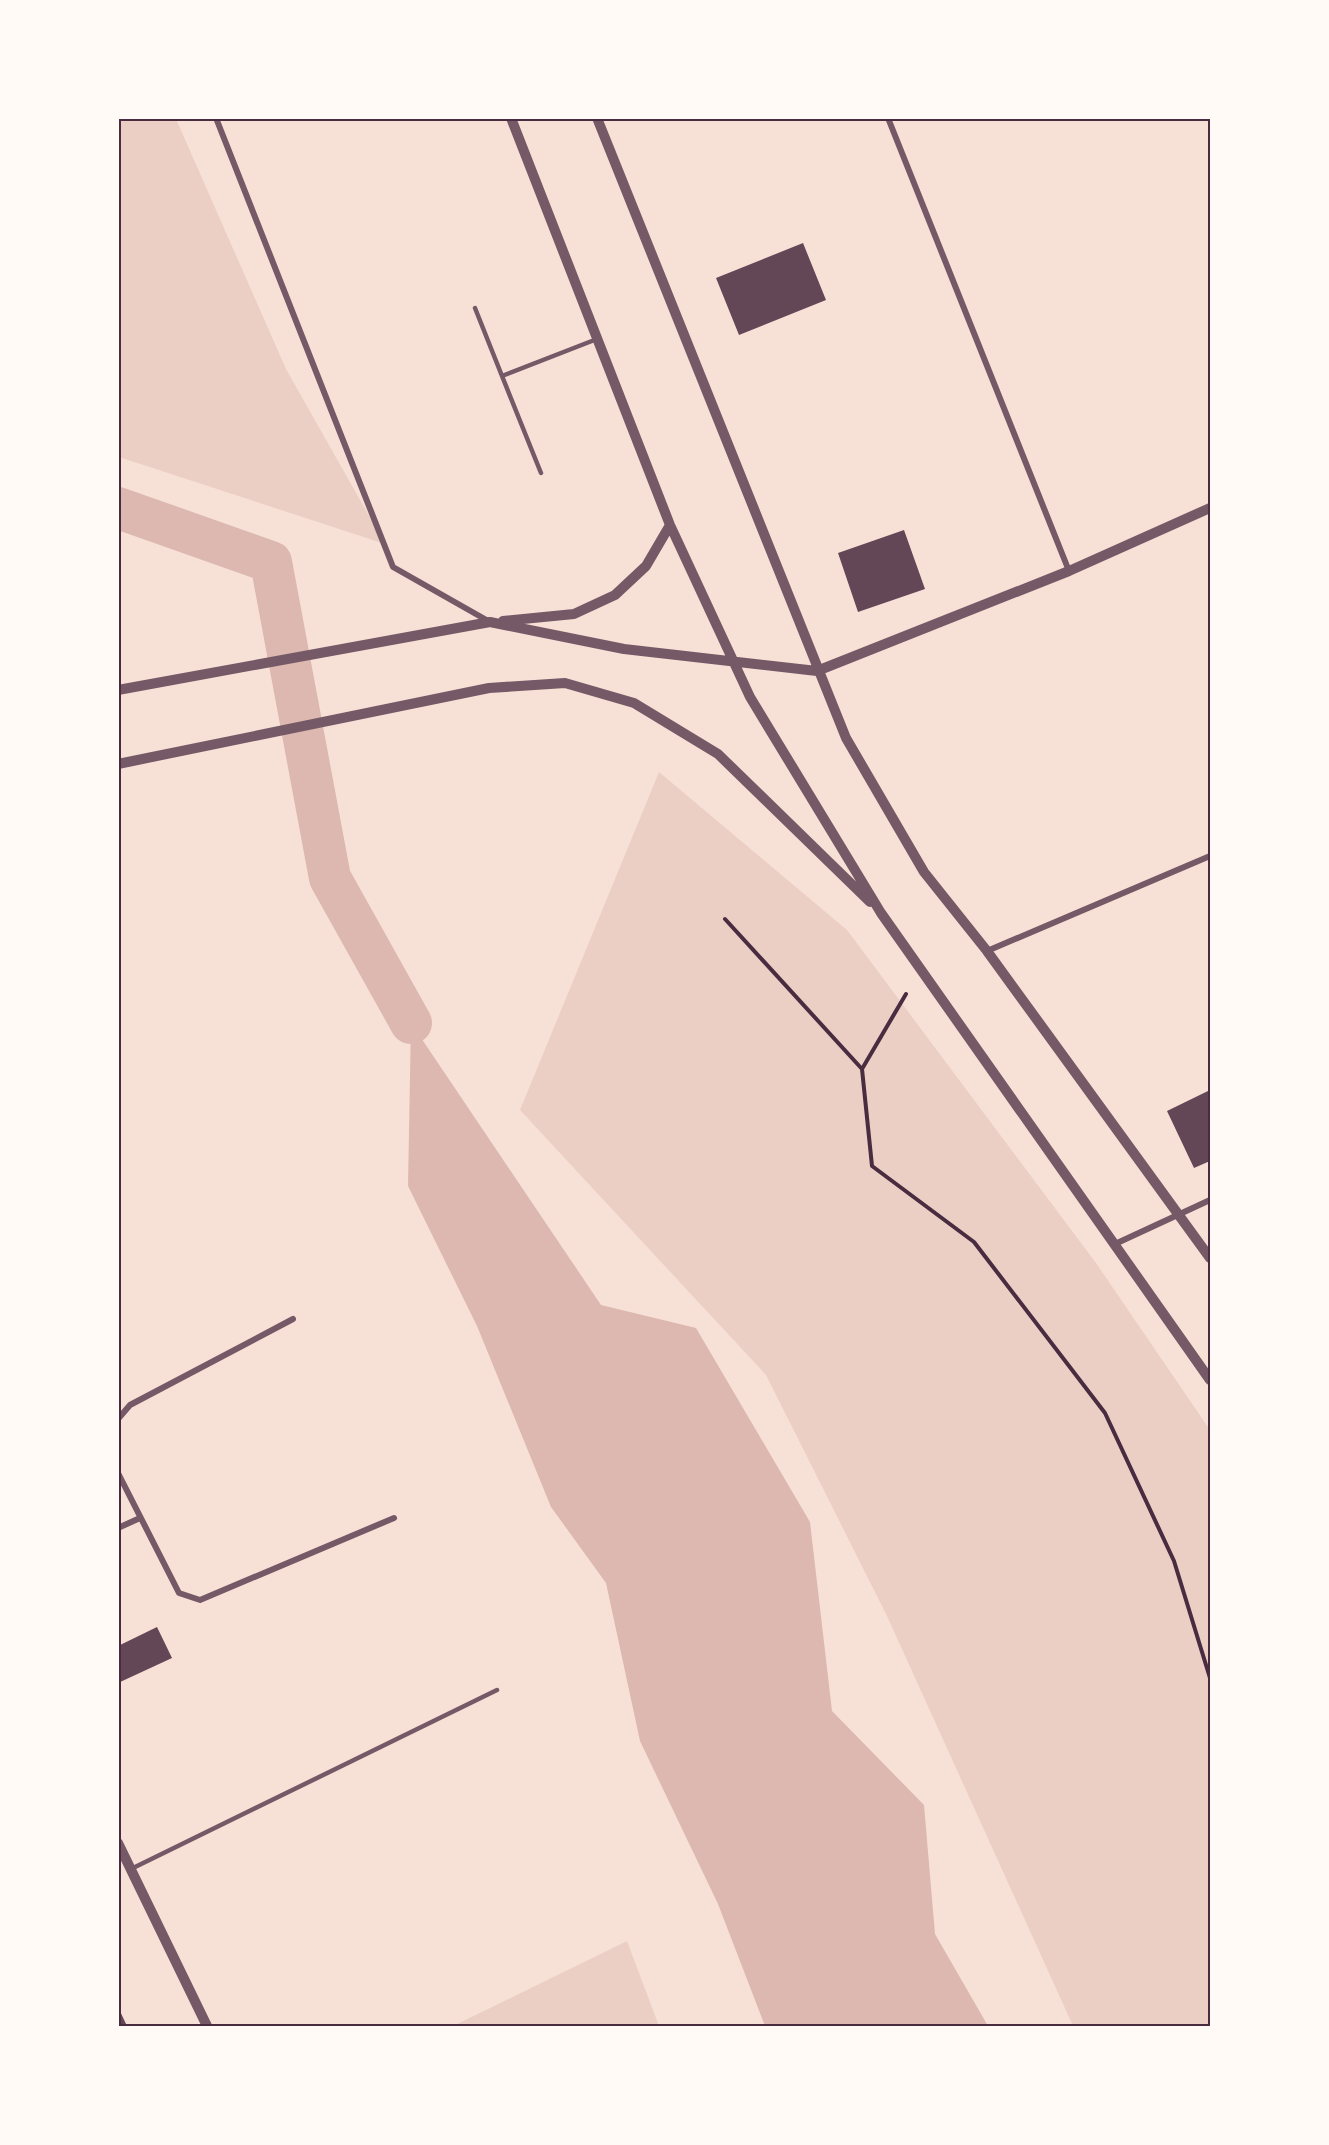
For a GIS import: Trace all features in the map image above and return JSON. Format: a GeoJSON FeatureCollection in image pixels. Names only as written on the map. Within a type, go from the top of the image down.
{"type":"FeatureCollection","features":[{"type":"Feature","properties":{"kind":"street"},"geometry":{"type":"LineString","coordinates":[[216,118],[393,567],[490,622],[624,650],[817,671],[1069,571],[1210,508]]}},
{"type":"Feature","properties":{"kind":"street"},"geometry":{"type":"LineString","coordinates":[[511,118],[670,525],[750,697],[881,913],[1210,1380]]}},
{"type":"Feature","properties":{"kind":"street"},"geometry":{"type":"LineString","coordinates":[[597,118],[817,671],[846,738],[924,872],[987,951],[1210,1258]]}},
{"type":"Feature","properties":{"kind":"street"},"geometry":{"type":"LineString","coordinates":[[888,118],[1069,571]]}},
{"type":"Feature","properties":{"kind":"street"},"geometry":{"type":"LineString","coordinates":[[118,690],[490,622],[574,614],[615,595],[646,566],[670,525]]}},
{"type":"Feature","properties":{"kind":"street"},"geometry":{"type":"LineString","coordinates":[[118,764],[489,688],[565,683],[634,702],[718,754],[881,913]]}},
{"type":"Feature","properties":{"kind":"street"},"geometry":{"type":"LineString","coordinates":[[987,951],[1210,856]]}},
{"type":"Feature","properties":{"kind":"street"},"geometry":{"type":"LineString","coordinates":[[1116,1244],[1210,1200]]}},
{"type":"Feature","properties":{"kind":"street"},"geometry":{"type":"LineString","coordinates":[[118,1419],[130,1405],[292,1318]]}},
{"type":"Feature","properties":{"kind":"street"},"geometry":{"type":"LineString","coordinates":[[118,1473],[179,1593],[200,1600],[394,1518]]}},
{"type":"Feature","properties":{"kind":"street"},"geometry":{"type":"LineString","coordinates":[[118,1528],[140,1518]]}},
{"type":"Feature","properties":{"kind":"street"},"geometry":{"type":"LineString","coordinates":[[118,1843],[207,2026]]}},
{"type":"Feature","properties":{"kind":"lane"},"geometry":{"type":"LineString","coordinates":[[475,308],[541,473]]}},
{"type":"Feature","properties":{"kind":"lane"},"geometry":{"type":"LineString","coordinates":[[502,376],[597,339]]}},
{"type":"Feature","properties":{"kind":"lane"},"geometry":{"type":"LineString","coordinates":[[131,1869],[497,1690]]}},
{"type":"Feature","properties":{"kind":"path"},"geometry":{"type":"LineString","coordinates":[[725,919],[862,1069]]}},
{"type":"Feature","properties":{"kind":"path"},"geometry":{"type":"LineString","coordinates":[[921,969],[862,1069],[872,1166],[974,1242],[1105,1413],[1174,1561],[1210,1678]]}},
{"type":"Feature","properties":{"kind":"shaded area"},"geometry":{"type":"Polygon","coordinates":[[[119,119],[176,119],[286,369],[385,544],[119,457],[119,119]]]}},
{"type":"Feature","properties":{"kind":"shaded area"},"geometry":{"type":"Polygon","coordinates":[[[659,772],[847,930],[1096,1263],[1210,1430],[1210,2026],[1073,2026],[887,1616],[766,1375],[520,1110],[659,772]]]}},
{"type":"Feature","properties":{"kind":"shaded area"},"geometry":{"type":"Polygon","coordinates":[[[411,1023],[601,1305],[696,1328],[810,1522],[832,1711],[924,1805],[935,1934],[988,2026],[765,2026],[718,1904],[640,1741],[606,1583],[551,1507],[477,1326],[408,1186],[411,1023]]]}},
{"type":"Feature","properties":{"kind":"shaded area"},"geometry":{"type":"Polygon","coordinates":[[[627,1941],[659,2026],[453,2026],[627,1941]]]}},
{"type":"Feature","properties":{"kind":"building"},"geometry":{"type":"Polygon","coordinates":[[[803,243],[826,300],[739,335],[716,278],[803,243]]]}},
{"type":"Feature","properties":{"kind":"building"},"geometry":{"type":"Polygon","coordinates":[[[904,530],[925,589],[858,612],[838,553],[904,530]]]}},
{"type":"Feature","properties":{"kind":"building"},"geometry":{"type":"Polygon","coordinates":[[[1210,1090],[1210,1161],[1194,1168],[1167,1111],[1210,1090]]]}},
{"type":"Feature","properties":{"kind":"building"},"geometry":{"type":"Polygon","coordinates":[[[157,1627],[172,1658],[118,1683],[118,1646],[157,1627]]]}},
{"type":"Feature","properties":{"kind":"building"},"geometry":{"type":"Polygon","coordinates":[[[118,2007],[127,2026],[118,2026],[118,2007]]]}},
{"type":"Feature","properties":{"kind":"waterway"},"geometry":{"type":"LineString","coordinates":[[118,508],[271,562],[330,878],[411,1023]]}}]}
